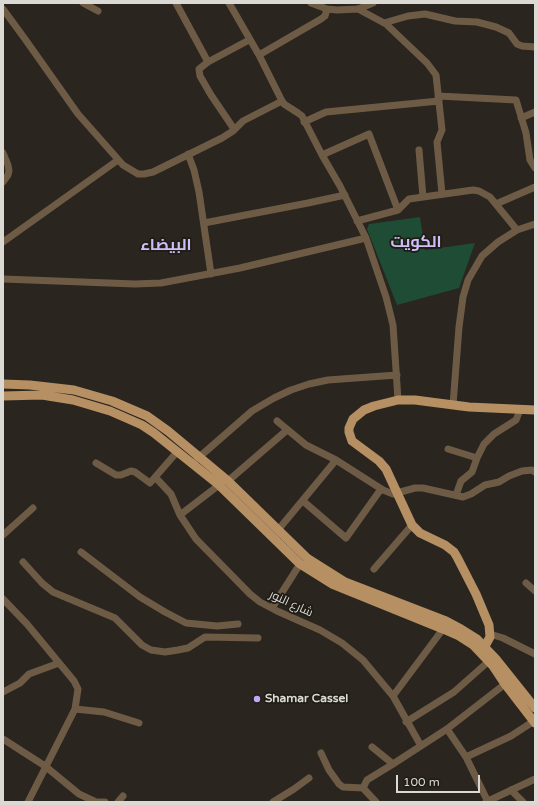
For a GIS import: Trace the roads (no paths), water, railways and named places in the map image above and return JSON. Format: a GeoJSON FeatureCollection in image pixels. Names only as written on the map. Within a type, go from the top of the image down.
{"type":"FeatureCollection","features":[{"type":"Feature","properties":{"kind":"main road"},"geometry":{"type":"LineString","coordinates":[[3,384],[62,388],[84,392],[112,401],[146,416],[168,431],[196,461],[278,530],[306,558],[345,582],[446,621],[471,634],[496,658],[535,708]]}},
{"type":"Feature","properties":{"kind":"main road"},"geometry":{"type":"LineString","coordinates":[[3,396],[51,396],[110,411],[142,425],[177,452],[196,461]]}},
{"type":"Feature","properties":{"kind":"main road"},"geometry":{"type":"LineString","coordinates":[[485,646],[489,641],[489,625],[481,604],[457,557],[445,546],[420,533],[412,525],[383,465],[352,441],[349,432],[350,423],[357,414],[374,406],[398,400],[415,400],[453,405],[535,410]]}},
{"type":"Feature","properties":{"kind":"main road"},"geometry":{"type":"LineString","coordinates":[[223,484],[300,564],[332,584],[443,629],[474,645],[489,661],[534,722]]}},
{"type":"Feature","properties":{"kind":"street"},"geometry":{"type":"LineString","coordinates":[[83,3],[98,11]]}},
{"type":"Feature","properties":{"kind":"street"},"geometry":{"type":"LineString","coordinates":[[176,3],[208,62]]}},
{"type":"Feature","properties":{"kind":"street"},"geometry":{"type":"LineString","coordinates":[[229,3],[282,101],[298,113],[304,122],[344,194],[366,238],[386,297],[393,325],[398,400]]}},
{"type":"Feature","properties":{"kind":"street"},"geometry":{"type":"LineString","coordinates":[[310,3],[327,9],[336,10],[358,9],[373,3]]}},
{"type":"Feature","properties":{"kind":"street"},"geometry":{"type":"LineString","coordinates":[[258,55],[325,16],[327,9]]}},
{"type":"Feature","properties":{"kind":"street"},"geometry":{"type":"LineString","coordinates":[[358,9],[384,23],[400,36],[427,63],[436,75],[442,130],[437,142],[442,194]]}},
{"type":"Feature","properties":{"kind":"street"},"geometry":{"type":"LineString","coordinates":[[5,12],[78,114],[118,160],[128,169],[138,174],[153,172],[222,138],[247,118],[282,101]]}},
{"type":"Feature","properties":{"kind":"street"},"geometry":{"type":"LineString","coordinates":[[3,22],[5,12]]}},
{"type":"Feature","properties":{"kind":"street"},"geometry":{"type":"LineString","coordinates":[[384,23],[408,16],[425,14],[455,21],[477,22],[496,27],[509,33],[517,44],[535,47]]}},
{"type":"Feature","properties":{"kind":"street"},"geometry":{"type":"LineString","coordinates":[[234,129],[211,95],[199,72],[200,67],[249,40]]}},
{"type":"Feature","properties":{"kind":"street"},"geometry":{"type":"LineString","coordinates":[[304,122],[326,112],[438,99],[516,100],[526,133],[530,160],[535,168]]}},
{"type":"Feature","properties":{"kind":"street"},"geometry":{"type":"LineString","coordinates":[[521,118],[535,112]]}},
{"type":"Feature","properties":{"kind":"street"},"geometry":{"type":"LineString","coordinates":[[322,155],[369,134],[398,210]]}},
{"type":"Feature","properties":{"kind":"street"},"geometry":{"type":"LineString","coordinates":[[419,150],[423,197]]}},
{"type":"Feature","properties":{"kind":"street"},"geometry":{"type":"LineString","coordinates":[[3,153],[9,171],[3,182]]}},
{"type":"Feature","properties":{"kind":"street"},"geometry":{"type":"LineString","coordinates":[[188,154],[194,170],[199,192],[211,274]]}},
{"type":"Feature","properties":{"kind":"street"},"geometry":{"type":"LineString","coordinates":[[3,242],[118,160]]}},
{"type":"Feature","properties":{"kind":"street"},"geometry":{"type":"LineString","coordinates":[[496,204],[535,187]]}},
{"type":"Feature","properties":{"kind":"street"},"geometry":{"type":"LineString","coordinates":[[358,221],[398,210],[409,199],[465,190],[479,191],[490,197],[517,230]]}},
{"type":"Feature","properties":{"kind":"street"},"geometry":{"type":"LineString","coordinates":[[204,223],[308,203],[344,194]]}},
{"type":"Feature","properties":{"kind":"street"},"geometry":{"type":"LineString","coordinates":[[453,405],[459,327],[468,280],[482,256],[498,242],[517,230],[535,224]]}},
{"type":"Feature","properties":{"kind":"street"},"geometry":{"type":"LineString","coordinates":[[3,279],[144,284],[167,282],[240,268],[366,238]]}},
{"type":"Feature","properties":{"kind":"street"},"geometry":{"type":"LineString","coordinates":[[196,461],[252,411],[291,390],[328,380],[397,375]]}},
{"type":"Feature","properties":{"kind":"street"},"geometry":{"type":"LineString","coordinates":[[456,495],[461,481],[472,472],[477,458],[487,441],[516,420],[520,410]]}},
{"type":"Feature","properties":{"kind":"street"},"geometry":{"type":"LineString","coordinates":[[277,421],[306,446],[336,460],[387,492],[397,493],[418,488],[460,497],[467,496],[485,485],[499,482],[513,474],[525,470],[532,470],[535,472]]}},
{"type":"Feature","properties":{"kind":"street"},"geometry":{"type":"LineString","coordinates":[[180,516],[223,484],[287,430]]}},
{"type":"Feature","properties":{"kind":"street"},"geometry":{"type":"LineString","coordinates":[[448,449],[477,458]]}},
{"type":"Feature","properties":{"kind":"street"},"geometry":{"type":"LineString","coordinates":[[96,463],[116,475],[133,471],[150,483],[156,478],[177,452]]}},
{"type":"Feature","properties":{"kind":"street"},"geometry":{"type":"LineString","coordinates":[[278,530],[336,460]]}},
{"type":"Feature","properties":{"kind":"street","name":"شارع النور"},"geometry":{"type":"LineString","coordinates":[[156,478],[171,494],[180,516],[196,539],[250,594],[260,602],[320,630],[342,643],[363,660],[392,696],[421,746]]}},
{"type":"Feature","properties":{"kind":"street"},"geometry":{"type":"LineString","coordinates":[[303,501],[346,538],[381,489]]}},
{"type":"Feature","properties":{"kind":"street"},"geometry":{"type":"LineString","coordinates":[[3,535],[33,508]]}},
{"type":"Feature","properties":{"kind":"street"},"geometry":{"type":"LineString","coordinates":[[374,569],[412,525]]}},
{"type":"Feature","properties":{"kind":"street"},"geometry":{"type":"LineString","coordinates":[[81,552],[140,597],[186,623],[217,626],[238,624]]}},
{"type":"Feature","properties":{"kind":"street"},"geometry":{"type":"LineString","coordinates":[[23,562],[42,583],[53,592],[114,618],[142,645],[151,650],[164,652],[188,648],[205,637],[258,638]]}},
{"type":"Feature","properties":{"kind":"street"},"geometry":{"type":"LineString","coordinates":[[272,608],[300,564]]}},
{"type":"Feature","properties":{"kind":"street"},"geometry":{"type":"LineString","coordinates":[[526,582],[535,591]]}},
{"type":"Feature","properties":{"kind":"street"},"geometry":{"type":"LineString","coordinates":[[3,599],[27,624],[59,663],[76,685],[78,693],[75,709],[28,802]]}},
{"type":"Feature","properties":{"kind":"street"},"geometry":{"type":"LineString","coordinates":[[392,696],[443,629]]}},
{"type":"Feature","properties":{"kind":"street"},"geometry":{"type":"LineString","coordinates":[[490,634],[503,638],[535,654]]}},
{"type":"Feature","properties":{"kind":"street"},"geometry":{"type":"LineString","coordinates":[[406,722],[454,692],[489,661]]}},
{"type":"Feature","properties":{"kind":"street"},"geometry":{"type":"LineString","coordinates":[[3,692],[20,683],[29,674],[59,663]]}},
{"type":"Feature","properties":{"kind":"street"},"geometry":{"type":"LineString","coordinates":[[363,788],[367,780],[447,729],[505,684]]}},
{"type":"Feature","properties":{"kind":"street"},"geometry":{"type":"LineString","coordinates":[[75,709],[104,712],[139,723]]}},
{"type":"Feature","properties":{"kind":"street"},"geometry":{"type":"LineString","coordinates":[[466,757],[511,736],[534,722]]}},
{"type":"Feature","properties":{"kind":"street"},"geometry":{"type":"LineString","coordinates":[[447,729],[466,757],[487,802],[535,779]]}},
{"type":"Feature","properties":{"kind":"street"},"geometry":{"type":"LineString","coordinates":[[3,739],[45,766],[79,794],[96,802],[104,802]]}},
{"type":"Feature","properties":{"kind":"street"},"geometry":{"type":"LineString","coordinates":[[372,747],[393,764]]}},
{"type":"Feature","properties":{"kind":"street"},"geometry":{"type":"LineString","coordinates":[[321,753],[329,770],[339,784],[343,787],[363,788],[376,802]]}},
{"type":"Feature","properties":{"kind":"street"},"geometry":{"type":"LineString","coordinates":[[273,802],[309,778]]}},
{"type":"Feature","properties":{"kind":"street"},"geometry":{"type":"LineString","coordinates":[[511,790],[524,802]]}},
{"type":"Feature","properties":{"kind":"street"},"geometry":{"type":"LineString","coordinates":[[118,802],[123,796]]}},
{"type":"Feature","properties":{"kind":"place","name":"Shamar Cassel"},"geometry":{"type":"Point","coordinates":[257,699]}},
{"type":"Feature","properties":{"kind":"district","name":"الكويت"},"geometry":{"type":"Point","coordinates":[416,243]}},
{"type":"Feature","properties":{"kind":"district","name":"البيضاء"},"geometry":{"type":"Point","coordinates":[166,246]}}]}
